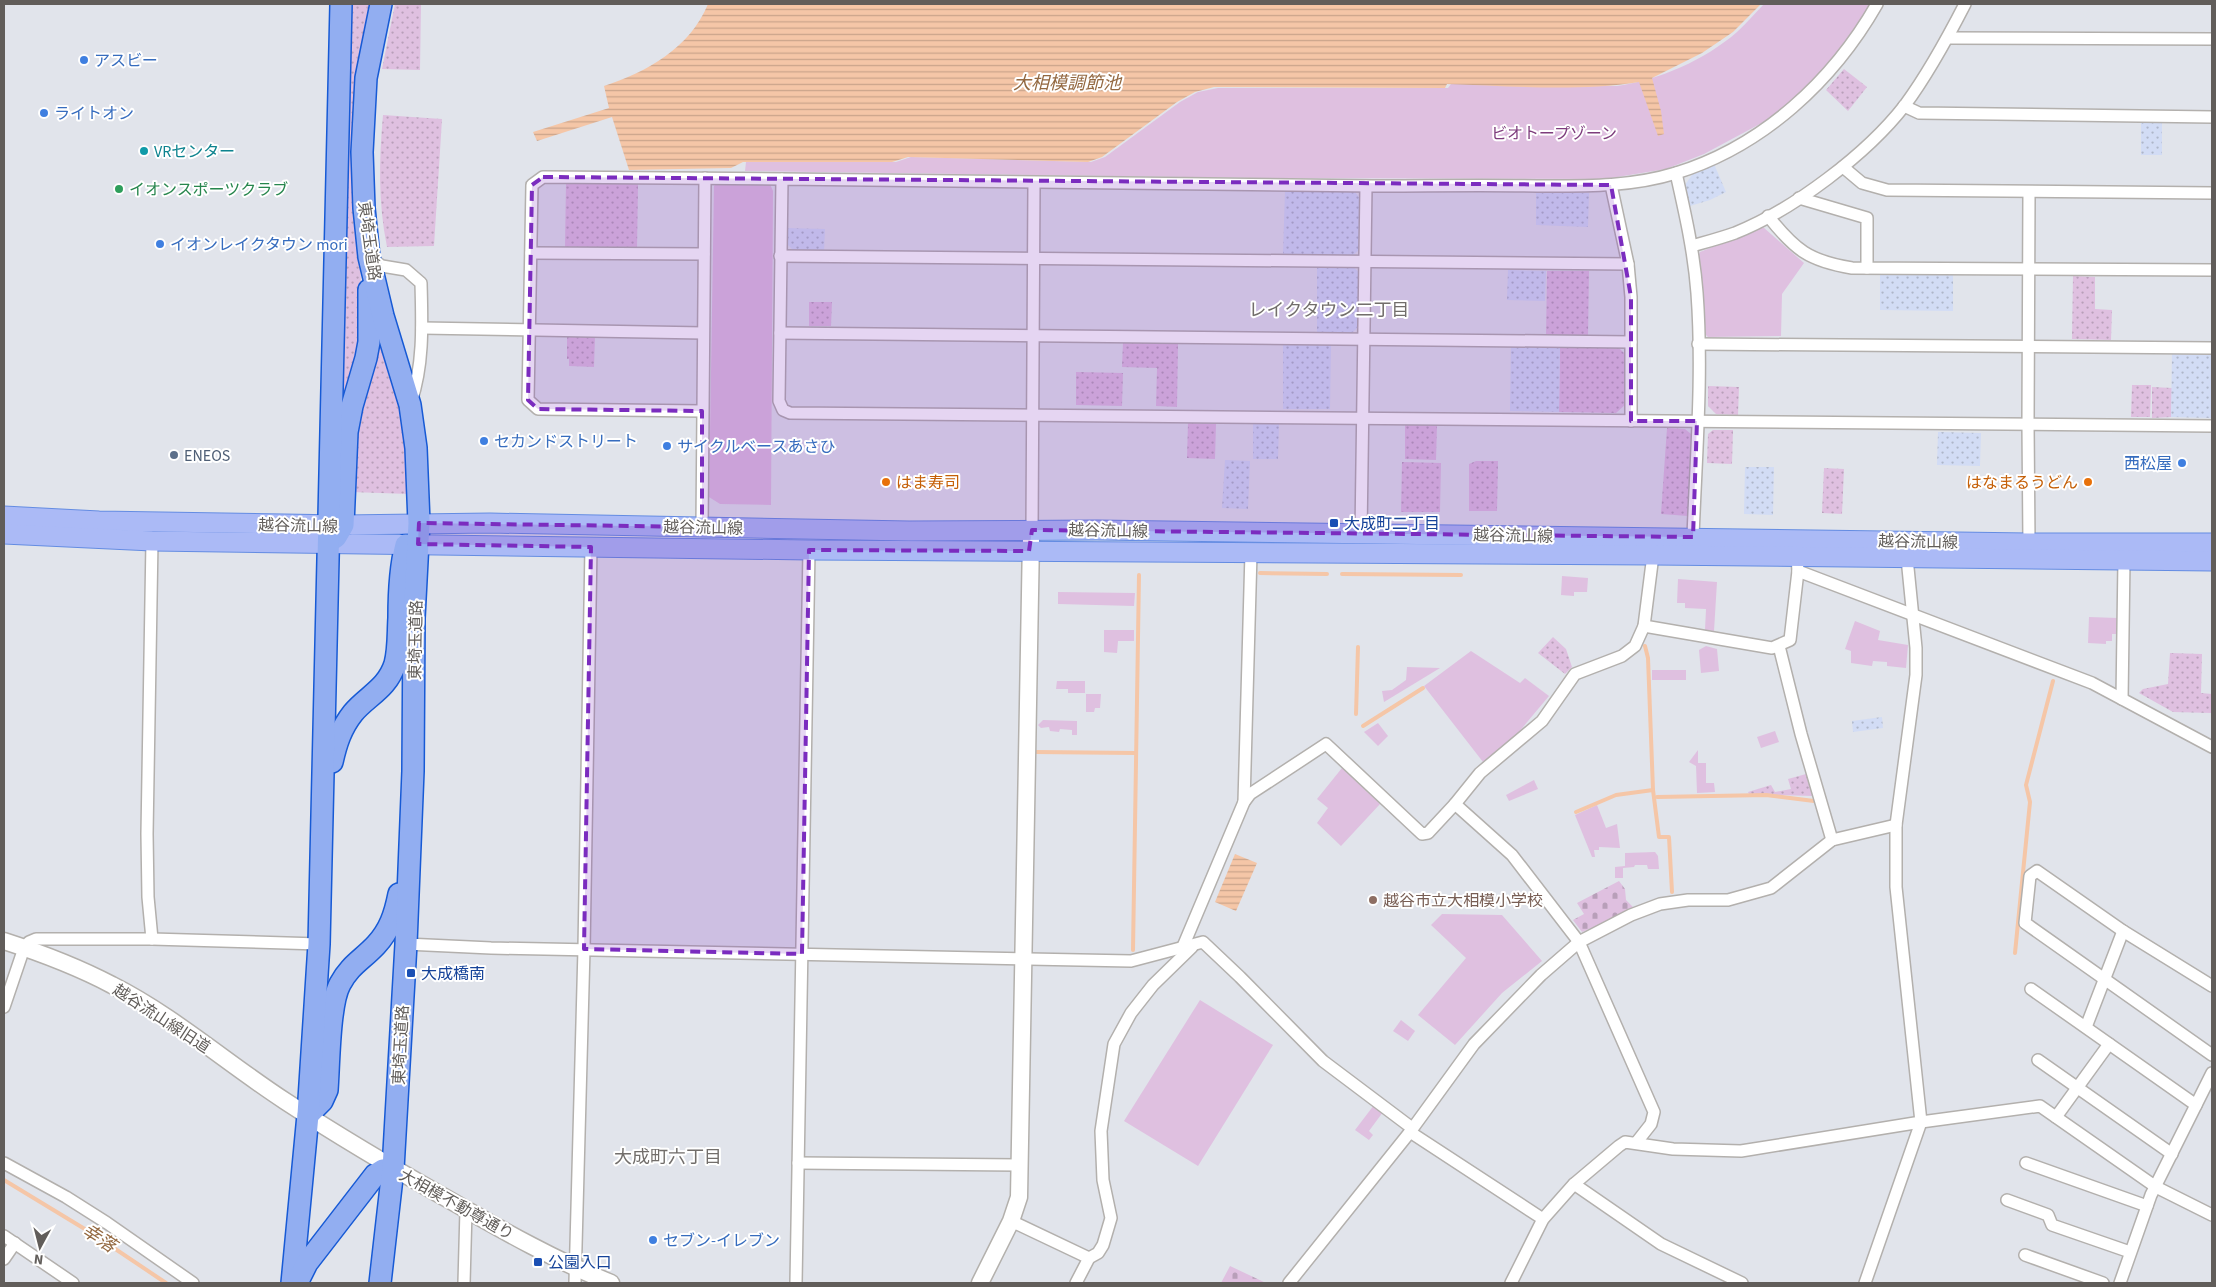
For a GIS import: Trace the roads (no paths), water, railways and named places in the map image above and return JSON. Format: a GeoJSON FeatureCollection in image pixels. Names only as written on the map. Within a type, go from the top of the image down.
{"type":"FeatureCollection","features":[{"type":"Feature","properties":{"kind":"highway","name":"東埼玉道路"},"geometry":{"type":"LineString","coordinates":[[292,1283],[308,1115],[319,944],[334,531],[341,4]]}},
{"type":"Feature","properties":{"kind":"highway","name":"東埼玉道路"},"geometry":{"type":"LineString","coordinates":[[380,1283],[394,1169],[406,944],[416,448],[410,404],[383,316],[369,257],[363,199],[362,135],[366,78],[381,4]]}},
{"type":"Feature","properties":{"kind":"highway"},"geometry":{"type":"LineString","coordinates":[[334,531],[347,432],[352,406],[366,358],[368,342],[369,257]]}},
{"type":"Feature","properties":{"kind":"highway"},"geometry":{"type":"LineString","coordinates":[[324,803],[336,744],[344,726],[354,711],[373,696],[385,682],[394,665],[398,649],[399,596],[414,537]]}},
{"type":"Feature","properties":{"kind":"highway"},"geometry":{"type":"LineString","coordinates":[[308,1115],[322,1101],[327,1090],[333,1012],[339,985],[352,965],[375,947],[389,930],[396,910],[409,844]]}},
{"type":"Feature","properties":{"kind":"highway"},"geometry":{"type":"LineString","coordinates":[[297,1283],[307,1263],[375,1176],[383,1170],[394,1169]]}},
{"type":"Feature","properties":{"kind":"main road","name":"越谷流山線"},"geometry":{"type":"LineString","coordinates":[[4,516],[334,531],[591,546],[1251,554],[1653,555],[1798,564],[1907,558],[2212,561]]}},
{"type":"Feature","properties":{"kind":"main road","name":"越谷流山線"},"geometry":{"type":"LineString","coordinates":[[414,537],[702,527],[909,531],[1032,530],[1693,537],[2029,543],[2212,543]]}},
{"type":"Feature","properties":{"kind":"main road","name":"越谷流山線"},"geometry":{"type":"LineString","coordinates":[[4,534],[152,541],[334,531]]}},
{"type":"Feature","properties":{"kind":"street"},"geometry":{"type":"LineString","coordinates":[[702,411],[538,409],[528,400],[532,185],[543,177],[1366,186],[1611,185],[1676,173],[1717,156],[1745,141],[1790,110],[1839,62],[1861,33],[1877,4]]}},
{"type":"Feature","properties":{"kind":"street"},"geometry":{"type":"LineString","coordinates":[[1692,246],[1736,233],[1799,198],[1843,167],[1904,106],[1948,38],[1965,4]]}},
{"type":"Feature","properties":{"kind":"street"},"geometry":{"type":"LineString","coordinates":[[1948,38],[2212,39]]}},
{"type":"Feature","properties":{"kind":"street"},"geometry":{"type":"LineString","coordinates":[[1904,106],[1919,113],[2212,117]]}},
{"type":"Feature","properties":{"kind":"street"},"geometry":{"type":"LineString","coordinates":[[1843,167],[1862,183],[1887,190],[2029,193],[2212,193]]}},
{"type":"Feature","properties":{"kind":"street"},"geometry":{"type":"LineString","coordinates":[[1676,173],[1692,246],[1697,294],[1697,421],[1693,537]]}},
{"type":"Feature","properties":{"kind":"street"},"geometry":{"type":"LineString","coordinates":[[702,527],[705,178]]}},
{"type":"Feature","properties":{"kind":"street"},"geometry":{"type":"LineString","coordinates":[[782,179],[779,401],[783,410],[790,413],[2212,426]]}},
{"type":"Feature","properties":{"kind":"street"},"geometry":{"type":"LineString","coordinates":[[980,1283],[1018,1204],[1029,551],[1032,530],[1034,183]]}},
{"type":"Feature","properties":{"kind":"street"},"geometry":{"type":"LineString","coordinates":[[1611,185],[1628,264],[1631,297],[1631,421]]}},
{"type":"Feature","properties":{"kind":"street"},"geometry":{"type":"LineString","coordinates":[[1361,534],[1366,186]]}},
{"type":"Feature","properties":{"kind":"street"},"geometry":{"type":"LineString","coordinates":[[2029,193],[2029,543]]}},
{"type":"Feature","properties":{"kind":"street"},"geometry":{"type":"LineString","coordinates":[[1799,198],[1867,218],[1867,268]]}},
{"type":"Feature","properties":{"kind":"street"},"geometry":{"type":"LineString","coordinates":[[1768,216],[1787,240],[1808,256],[1831,265],[1852,268],[2212,270]]}},
{"type":"Feature","properties":{"kind":"street"},"geometry":{"type":"LineString","coordinates":[[531,253],[704,254]]}},
{"type":"Feature","properties":{"kind":"street"},"geometry":{"type":"LineString","coordinates":[[780,256],[1628,264]]}},
{"type":"Feature","properties":{"kind":"street"},"geometry":{"type":"LineString","coordinates":[[369,257],[382,266],[406,270],[421,283],[422,328],[418,384],[410,404]]}},
{"type":"Feature","properties":{"kind":"street"},"geometry":{"type":"LineString","coordinates":[[422,328],[703,333]]}},
{"type":"Feature","properties":{"kind":"street"},"geometry":{"type":"LineString","coordinates":[[780,333],[1631,342]]}},
{"type":"Feature","properties":{"kind":"street"},"geometry":{"type":"LineString","coordinates":[[1698,344],[2029,345],[2212,348]]}},
{"type":"Feature","properties":{"kind":"street"},"geometry":{"type":"LineString","coordinates":[[152,541],[147,834],[148,897],[152,939]]}},
{"type":"Feature","properties":{"kind":"street"},"geometry":{"type":"LineString","coordinates":[[575,1276],[584,949],[591,546]]}},
{"type":"Feature","properties":{"kind":"street"},"geometry":{"type":"LineString","coordinates":[[796,1283],[809,550]]}},
{"type":"Feature","properties":{"kind":"street"},"geometry":{"type":"LineString","coordinates":[[1244,802],[1251,554]]}},
{"type":"Feature","properties":{"kind":"street"},"geometry":{"type":"LineString","coordinates":[[1182,949],[1244,802],[1250,794],[1326,744],[1422,834],[1428,833],[1480,773],[1542,720],[1575,674],[1622,656],[1635,646],[1644,626],[1653,555]]}},
{"type":"Feature","properties":{"kind":"street"},"geometry":{"type":"LineString","coordinates":[[1865,1283],[1921,1122],[1896,887],[1896,825],[1916,675],[1916,648],[1907,558]]}},
{"type":"Feature","properties":{"kind":"street"},"geometry":{"type":"LineString","coordinates":[[2122,699],[2124,560]]}},
{"type":"Feature","properties":{"kind":"street"},"geometry":{"type":"LineString","coordinates":[[1644,626],[1772,648],[1779,646],[1790,640],[1798,564],[1913,614],[2092,683],[2212,747]]}},
{"type":"Feature","properties":{"kind":"street"},"geometry":{"type":"LineString","coordinates":[[1779,646],[1801,734],[1832,840]]}},
{"type":"Feature","properties":{"kind":"street"},"geometry":{"type":"LineString","coordinates":[[1454,804],[1512,855],[1579,942],[1654,1112],[1651,1124],[1636,1143]]}},
{"type":"Feature","properties":{"kind":"street"},"geometry":{"type":"LineString","coordinates":[[1289,1283],[1411,1130],[1474,1044],[1541,975],[1579,942],[1631,915],[1660,904],[1688,900],[1728,900],[1771,888],[1832,840],[1896,825]]}},
{"type":"Feature","properties":{"kind":"street"},"geometry":{"type":"LineString","coordinates":[[2212,986],[2123,931],[2037,871],[2030,876],[2025,923],[2212,1055]]}},
{"type":"Feature","properties":{"kind":"street"},"geometry":{"type":"LineString","coordinates":[[2086,1027],[2123,931]]}},
{"type":"Feature","properties":{"kind":"street"},"geometry":{"type":"LineString","coordinates":[[4,1007],[24,948],[29,942],[36,939],[152,939],[319,944]]}},
{"type":"Feature","properties":{"kind":"street","name":"越谷流山線旧道"},"geometry":{"type":"LineString","coordinates":[[4,941],[114,986],[158,1013],[308,1115]]}},
{"type":"Feature","properties":{"kind":"street"},"geometry":{"type":"LineString","coordinates":[[406,944],[1131,961],[1182,949],[1202,942],[1219,956],[1324,1061],[1411,1130],[1543,1219]]}},
{"type":"Feature","properties":{"kind":"street"},"geometry":{"type":"LineString","coordinates":[[1076,1283],[1089,1258],[1098,1253],[1103,1246],[1111,1218],[1103,1180],[1101,1131],[1114,1044],[1131,1013],[1153,985],[1197,943]]}},
{"type":"Feature","properties":{"kind":"street"},"geometry":{"type":"LineString","coordinates":[[2031,989],[2196,1106]]}},
{"type":"Feature","properties":{"kind":"street"},"geometry":{"type":"LineString","coordinates":[[2056,1117],[2109,1044]]}},
{"type":"Feature","properties":{"kind":"street"},"geometry":{"type":"LineString","coordinates":[[2038,1060],[2172,1154]]}},
{"type":"Feature","properties":{"kind":"street"},"geometry":{"type":"LineString","coordinates":[[2120,1283],[2130,1252],[2156,1187],[2212,1073]]}},
{"type":"Feature","properties":{"kind":"street"},"geometry":{"type":"LineString","coordinates":[[1511,1283],[1543,1219],[1574,1184],[1625,1142],[1672,1149],[1741,1151],[1921,1122],[2040,1106],[2156,1187],[2212,1215]]}},
{"type":"Feature","properties":{"kind":"street","name":"大相模不動尊通り"},"geometry":{"type":"LineString","coordinates":[[308,1115],[394,1169],[575,1276],[611,1283]]}},
{"type":"Feature","properties":{"kind":"street"},"geometry":{"type":"LineString","coordinates":[[4,1163],[66,1197],[107,1223],[193,1283]]}},
{"type":"Feature","properties":{"kind":"street"},"geometry":{"type":"LineString","coordinates":[[798,1163],[1019,1165]]}},
{"type":"Feature","properties":{"kind":"street"},"geometry":{"type":"LineString","coordinates":[[2026,1163],[2148,1206]]}},
{"type":"Feature","properties":{"kind":"street"},"geometry":{"type":"LineString","coordinates":[[1574,1184],[1660,1244],[1742,1283]]}},
{"type":"Feature","properties":{"kind":"street"},"geometry":{"type":"LineString","coordinates":[[2007,1200],[2048,1215],[2052,1225],[2130,1252]]}},
{"type":"Feature","properties":{"kind":"street"},"geometry":{"type":"LineString","coordinates":[[464,1283],[466,1210]]}},
{"type":"Feature","properties":{"kind":"street"},"geometry":{"type":"LineString","coordinates":[[1011,1221],[1089,1258]]}},
{"type":"Feature","properties":{"kind":"street"},"geometry":{"type":"LineString","coordinates":[[4,1236],[73,1283]]}},
{"type":"Feature","properties":{"kind":"street"},"geometry":{"type":"LineString","coordinates":[[4,1259],[15,1243]]}},
{"type":"Feature","properties":{"kind":"street"},"geometry":{"type":"LineString","coordinates":[[2025,1255],[2103,1283]]}},
{"type":"Feature","properties":{"kind":"water","name":"大相模調節池"},"geometry":{"type":"Polygon","coordinates":[[[708,4],[1761,4],[1733,32],[1702,53],[1652,78],[1661,111],[1664,134],[1658,136],[1639,82],[1567,88],[1447,84],[1445,88],[1214,87],[1195,92],[1177,102],[1102,157],[1088,162],[908,157],[892,162],[743,162],[731,168],[629,170],[612,117],[537,141],[533,132],[609,108],[604,86],[651,66],[679,46],[700,20],[708,4]]]}},
{"type":"Feature","properties":{"kind":"water"},"geometry":{"type":"Polygon","coordinates":[[[1235,854],[1257,863],[1236,911],[1215,902],[1235,854]]]}},
{"type":"Feature","properties":{"kind":"waterway"},"geometry":{"type":"LineString","coordinates":[[1260,573],[1327,574]]}},
{"type":"Feature","properties":{"kind":"waterway"},"geometry":{"type":"LineString","coordinates":[[1342,574],[1461,575]]}},
{"type":"Feature","properties":{"kind":"waterway"},"geometry":{"type":"LineString","coordinates":[[1133,950],[1139,575]]}},
{"type":"Feature","properties":{"kind":"waterway"},"geometry":{"type":"LineString","coordinates":[[1645,646],[1648,658],[1653,790],[1659,837],[1669,837],[1672,892]]}},
{"type":"Feature","properties":{"kind":"waterway"},"geometry":{"type":"LineString","coordinates":[[1356,714],[1358,647]]}},
{"type":"Feature","properties":{"kind":"waterway"},"geometry":{"type":"LineString","coordinates":[[2015,953],[2030,802],[2026,785],[2053,681]]}},
{"type":"Feature","properties":{"kind":"waterway"},"geometry":{"type":"LineString","coordinates":[[1363,726],[1423,688]]}},
{"type":"Feature","properties":{"kind":"waterway"},"geometry":{"type":"LineString","coordinates":[[1035,752],[1136,753]]}},
{"type":"Feature","properties":{"kind":"waterway"},"geometry":{"type":"LineString","coordinates":[[1576,812],[1616,795],[1653,790]]}},
{"type":"Feature","properties":{"kind":"waterway"},"geometry":{"type":"LineString","coordinates":[[1657,797],[1766,795],[1814,801]]}},
{"type":"Feature","properties":{"kind":"waterway","name":"幸落"},"geometry":{"type":"LineString","coordinates":[[4,1180],[93,1234],[166,1283]]}},
{"type":"Feature","properties":{"kind":"place","name":"アスビー"},"geometry":{"type":"Point","coordinates":[84,60]}},
{"type":"Feature","properties":{"kind":"place","name":"ライトオン"},"geometry":{"type":"Point","coordinates":[44,113]}},
{"type":"Feature","properties":{"kind":"place","name":"VRセンター"},"geometry":{"type":"Point","coordinates":[144,151]}},
{"type":"Feature","properties":{"kind":"place","name":"イオンスポーツクラブ"},"geometry":{"type":"Point","coordinates":[119,189]}},
{"type":"Feature","properties":{"kind":"place","name":"イオンレイクタウン mori"},"geometry":{"type":"Point","coordinates":[160,244]}},
{"type":"Feature","properties":{"kind":"place","name":"セカンドストリート"},"geometry":{"type":"Point","coordinates":[484,441]}},
{"type":"Feature","properties":{"kind":"place","name":"サイクルベースあさひ"},"geometry":{"type":"Point","coordinates":[667,446]}},
{"type":"Feature","properties":{"kind":"place","name":"ENEOS"},"geometry":{"type":"Point","coordinates":[174,455]}},
{"type":"Feature","properties":{"kind":"place","name":"西松屋"},"geometry":{"type":"Point","coordinates":[2182,463]}},
{"type":"Feature","properties":{"kind":"place","name":"はま寿司"},"geometry":{"type":"Point","coordinates":[886,482]}},
{"type":"Feature","properties":{"kind":"place","name":"はなまるうどん"},"geometry":{"type":"Point","coordinates":[2088,482]}},
{"type":"Feature","properties":{"kind":"place","name":"大成町二丁目"},"geometry":{"type":"Point","coordinates":[1334,523]}},
{"type":"Feature","properties":{"kind":"place","name":"越谷市立大相模小学校"},"geometry":{"type":"Point","coordinates":[1373,900]}},
{"type":"Feature","properties":{"kind":"place","name":"大成橋南"},"geometry":{"type":"Point","coordinates":[411,973]}},
{"type":"Feature","properties":{"kind":"place","name":"セブン-イレブン"},"geometry":{"type":"Point","coordinates":[653,1240]}},
{"type":"Feature","properties":{"kind":"place","name":"公園入口"},"geometry":{"type":"Point","coordinates":[538,1262]}},
{"type":"Feature","properties":{"kind":"district","name":"レイクタウン二丁目"},"geometry":{"type":"Point","coordinates":[1329,310]}},
{"type":"Feature","properties":{"kind":"district","name":"大成町六丁目"},"geometry":{"type":"Point","coordinates":[668,1157]}},
{"type":"Feature","properties":{"kind":"park label","name":"ビオトープゾーン"},"geometry":{"type":"Point","coordinates":[1554,133]}}]}
